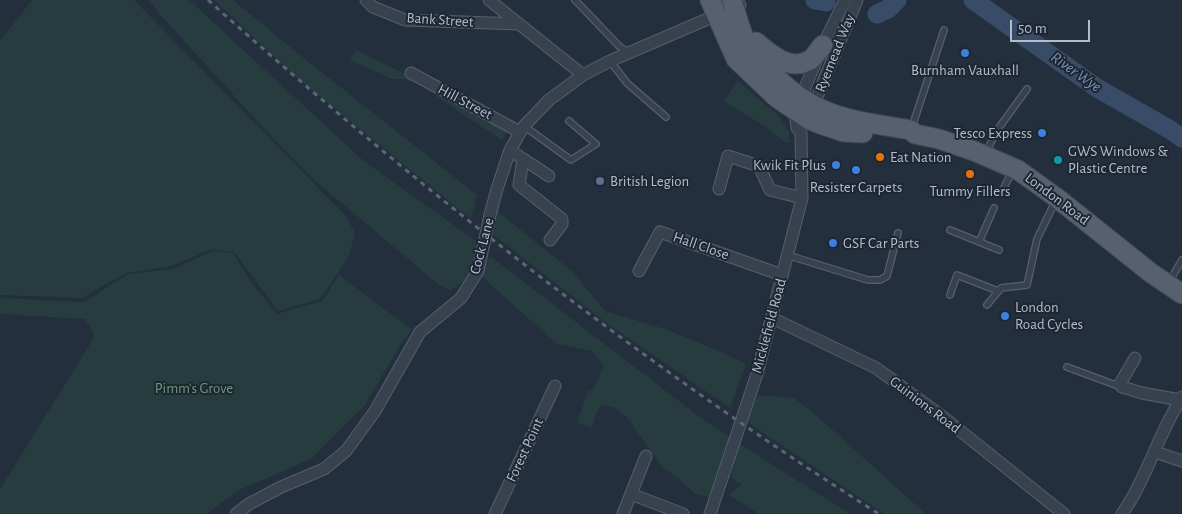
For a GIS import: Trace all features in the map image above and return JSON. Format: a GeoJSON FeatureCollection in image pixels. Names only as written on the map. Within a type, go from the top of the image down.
{"type":"FeatureCollection","features":[{"type":"Feature","properties":{"kind":"main road"},"geometry":{"type":"LineString","coordinates":[[726,5],[756,42],[776,58],[793,65],[810,60],[823,45]]}},
{"type":"Feature","properties":{"kind":"main road","name":"London Road"},"geometry":{"type":"LineString","coordinates":[[726,5],[750,50],[784,86],[804,114],[848,119],[939,139],[1018,170],[1175,289]]}},
{"type":"Feature","properties":{"kind":"street","name":"Bank Street"},"geometry":{"type":"LineString","coordinates":[[366,0],[373,7],[405,20],[519,24]]}},
{"type":"Feature","properties":{"kind":"street"},"geometry":{"type":"LineString","coordinates":[[489,0],[583,76]]}},
{"type":"Feature","properties":{"kind":"street","name":"Ryemead Way"},"geometry":{"type":"LineString","coordinates":[[804,114],[823,45],[845,0]]}},
{"type":"Feature","properties":{"kind":"street","name":"Ryemead Way"},"geometry":{"type":"LineString","coordinates":[[804,114],[857,0]]}},
{"type":"Feature","properties":{"kind":"street","name":"Cock Lane"},"geometry":{"type":"LineString","coordinates":[[236,514],[248,504],[281,487],[324,469],[346,451],[375,411],[420,332],[461,298],[471,284],[478,271],[496,189],[510,150],[522,129],[549,100],[583,76],[610,61],[726,5]]}},
{"type":"Feature","properties":{"kind":"street","name":"Hill Street"},"geometry":{"type":"LineString","coordinates":[[411,73],[522,129]]}},
{"type":"Feature","properties":{"kind":"street","name":"Micklefield Road"},"geometry":{"type":"LineString","coordinates":[[710,514],[757,374],[802,198],[804,114]]}},
{"type":"Feature","properties":{"kind":"street"},"geometry":{"type":"LineString","coordinates":[[510,150],[549,176]]}},
{"type":"Feature","properties":{"kind":"street"},"geometry":{"type":"LineString","coordinates":[[719,189],[728,156],[759,166],[770,190],[802,198]]}},
{"type":"Feature","properties":{"kind":"street"},"geometry":{"type":"LineString","coordinates":[[523,158],[519,185],[562,220],[562,224],[550,240]]}},
{"type":"Feature","properties":{"kind":"street","name":"Hall Close"},"geometry":{"type":"LineString","coordinates":[[639,270],[660,232],[782,275]]}},
{"type":"Feature","properties":{"kind":"street","name":"Guinions Road"},"geometry":{"type":"LineString","coordinates":[[772,318],[876,368],[942,417],[1064,514]]}},
{"type":"Feature","properties":{"kind":"street"},"geometry":{"type":"LineString","coordinates":[[1122,514],[1132,500],[1155,452],[1162,431],[1181,399],[1142,393],[1122,387],[1121,382],[1135,358]]}},
{"type":"Feature","properties":{"kind":"street","name":"Forest Point"},"geometry":{"type":"LineString","coordinates":[[494,514],[555,386]]}},
{"type":"Feature","properties":{"kind":"street"},"geometry":{"type":"LineString","coordinates":[[1155,452],[1182,461]]}},
{"type":"Feature","properties":{"kind":"street"},"geometry":{"type":"LineString","coordinates":[[623,514],[646,456]]}},
{"type":"Feature","properties":{"kind":"street"},"geometry":{"type":"LineString","coordinates":[[631,494],[683,514]]}},
{"type":"Feature","properties":{"kind":"lane"},"geometry":{"type":"LineString","coordinates":[[575,0],[619,46],[629,53]]}},
{"type":"Feature","properties":{"kind":"lane"},"geometry":{"type":"LineString","coordinates":[[912,133],[944,30]]}},
{"type":"Feature","properties":{"kind":"lane"},"geometry":{"type":"LineString","coordinates":[[610,61],[626,83],[666,117]]}},
{"type":"Feature","properties":{"kind":"lane"},"geometry":{"type":"LineString","coordinates":[[984,156],[998,129],[1027,89]]}},
{"type":"Feature","properties":{"kind":"lane"},"geometry":{"type":"LineString","coordinates":[[522,129],[571,160],[596,144],[569,121]]}},
{"type":"Feature","properties":{"kind":"lane"},"geometry":{"type":"LineString","coordinates":[[1002,192],[1013,168]]}},
{"type":"Feature","properties":{"kind":"lane"},"geometry":{"type":"LineString","coordinates":[[987,305],[1001,288],[1027,285],[1037,239],[1057,198]]}},
{"type":"Feature","properties":{"kind":"lane"},"geometry":{"type":"LineString","coordinates":[[979,242],[994,208]]}},
{"type":"Feature","properties":{"kind":"lane"},"geometry":{"type":"LineString","coordinates":[[950,230],[998,250]]}},
{"type":"Feature","properties":{"kind":"lane"},"geometry":{"type":"LineString","coordinates":[[787,255],[868,280],[880,280],[888,276],[898,233]]}},
{"type":"Feature","properties":{"kind":"lane"},"geometry":{"type":"LineString","coordinates":[[1175,289],[1182,260]]}},
{"type":"Feature","properties":{"kind":"lane"},"geometry":{"type":"LineString","coordinates":[[950,295],[957,275],[998,291]]}},
{"type":"Feature","properties":{"kind":"lane"},"geometry":{"type":"LineString","coordinates":[[1067,367],[1122,387]]}},
{"type":"Feature","properties":{"kind":"green space"},"geometry":{"type":"Polygon","coordinates":[[[32,0],[134,0],[345,215],[355,233],[349,256],[320,299],[278,311],[234,252],[212,249],[172,266],[126,273],[82,298],[0,295],[0,41],[32,0]]]}},
{"type":"Feature","properties":{"kind":"green space"},"geometry":{"type":"Polygon","coordinates":[[[149,0],[189,0],[365,162],[479,243],[467,280],[450,290],[438,284],[314,180],[256,120],[149,0]]]}},
{"type":"Feature","properties":{"kind":"green space"},"geometry":{"type":"Polygon","coordinates":[[[214,0],[233,0],[477,195],[471,219],[296,77],[214,0]]]}},
{"type":"Feature","properties":{"kind":"green space"},"geometry":{"type":"Polygon","coordinates":[[[356,50],[426,84],[392,79],[350,60],[356,50]]]}},
{"type":"Feature","properties":{"kind":"green space"},"geometry":{"type":"Polygon","coordinates":[[[738,81],[780,117],[788,130],[791,142],[785,142],[761,124],[724,101],[738,81]]]}},
{"type":"Feature","properties":{"kind":"green space"},"geometry":{"type":"Polygon","coordinates":[[[437,94],[507,131],[502,140],[437,97],[437,94]]]}},
{"type":"Feature","properties":{"kind":"green space"},"geometry":{"type":"Polygon","coordinates":[[[497,211],[572,271],[605,311],[668,330],[746,364],[730,408],[608,324],[492,234],[497,211]]]}},
{"type":"Feature","properties":{"kind":"green space","name":"Pimm's Grove"},"geometry":{"type":"Polygon","coordinates":[[[213,251],[233,253],[252,283],[277,314],[322,301],[339,275],[412,330],[401,344],[365,405],[311,459],[239,490],[206,514],[0,514],[0,489],[95,336],[85,319],[0,314],[0,298],[84,302],[128,274],[173,269],[213,251]]]}},
{"type":"Feature","properties":{"kind":"green space"},"geometry":{"type":"Polygon","coordinates":[[[490,256],[701,418],[851,514],[759,514],[729,495],[742,484],[731,478],[735,459],[725,453],[709,497],[695,494],[678,478],[663,468],[626,416],[614,407],[601,405],[592,428],[577,423],[588,391],[592,391],[604,366],[592,351],[557,344],[481,276],[490,256]]]}},
{"type":"Feature","properties":{"kind":"green space"},"geometry":{"type":"Polygon","coordinates":[[[758,395],[794,398],[825,423],[926,514],[884,514],[746,421],[758,395]]]}},
{"type":"Feature","properties":{"kind":"waterway","name":"River Wye"},"geometry":{"type":"LineString","coordinates":[[815,0],[826,2]]}},
{"type":"Feature","properties":{"kind":"waterway","name":"River Wye"},"geometry":{"type":"LineString","coordinates":[[877,14],[888,9],[897,0]]}},
{"type":"Feature","properties":{"kind":"waterway","name":"River Wye"},"geometry":{"type":"LineString","coordinates":[[973,0],[1097,88],[1182,138]]}},
{"type":"Feature","properties":{"kind":"railway"},"geometry":{"type":"LineString","coordinates":[[208,0],[368,138],[533,271],[617,335],[703,396],[879,514]]}},
{"type":"Feature","properties":{"kind":"place","name":"Burnham Vauxhall"},"geometry":{"type":"Point","coordinates":[965,53]}},
{"type":"Feature","properties":{"kind":"place","name":"Tesco Express"},"geometry":{"type":"Point","coordinates":[1042,133]}},
{"type":"Feature","properties":{"kind":"place","name":"Eat Nation"},"geometry":{"type":"Point","coordinates":[880,157]}},
{"type":"Feature","properties":{"kind":"place","name":"GWS Windows & Plastic Centre"},"geometry":{"type":"Point","coordinates":[1058,160]}},
{"type":"Feature","properties":{"kind":"place","name":"Kwik Fit Plus"},"geometry":{"type":"Point","coordinates":[836,165]}},
{"type":"Feature","properties":{"kind":"place","name":"Resister Carpets"},"geometry":{"type":"Point","coordinates":[856,170]}},
{"type":"Feature","properties":{"kind":"place","name":"Tummy Fillers"},"geometry":{"type":"Point","coordinates":[970,174]}},
{"type":"Feature","properties":{"kind":"place","name":"British Legion"},"geometry":{"type":"Point","coordinates":[600,181]}},
{"type":"Feature","properties":{"kind":"place","name":"GSF Car Parts"},"geometry":{"type":"Point","coordinates":[833,243]}},
{"type":"Feature","properties":{"kind":"place","name":"London Road Cycles"},"geometry":{"type":"Point","coordinates":[1005,316]}}]}
